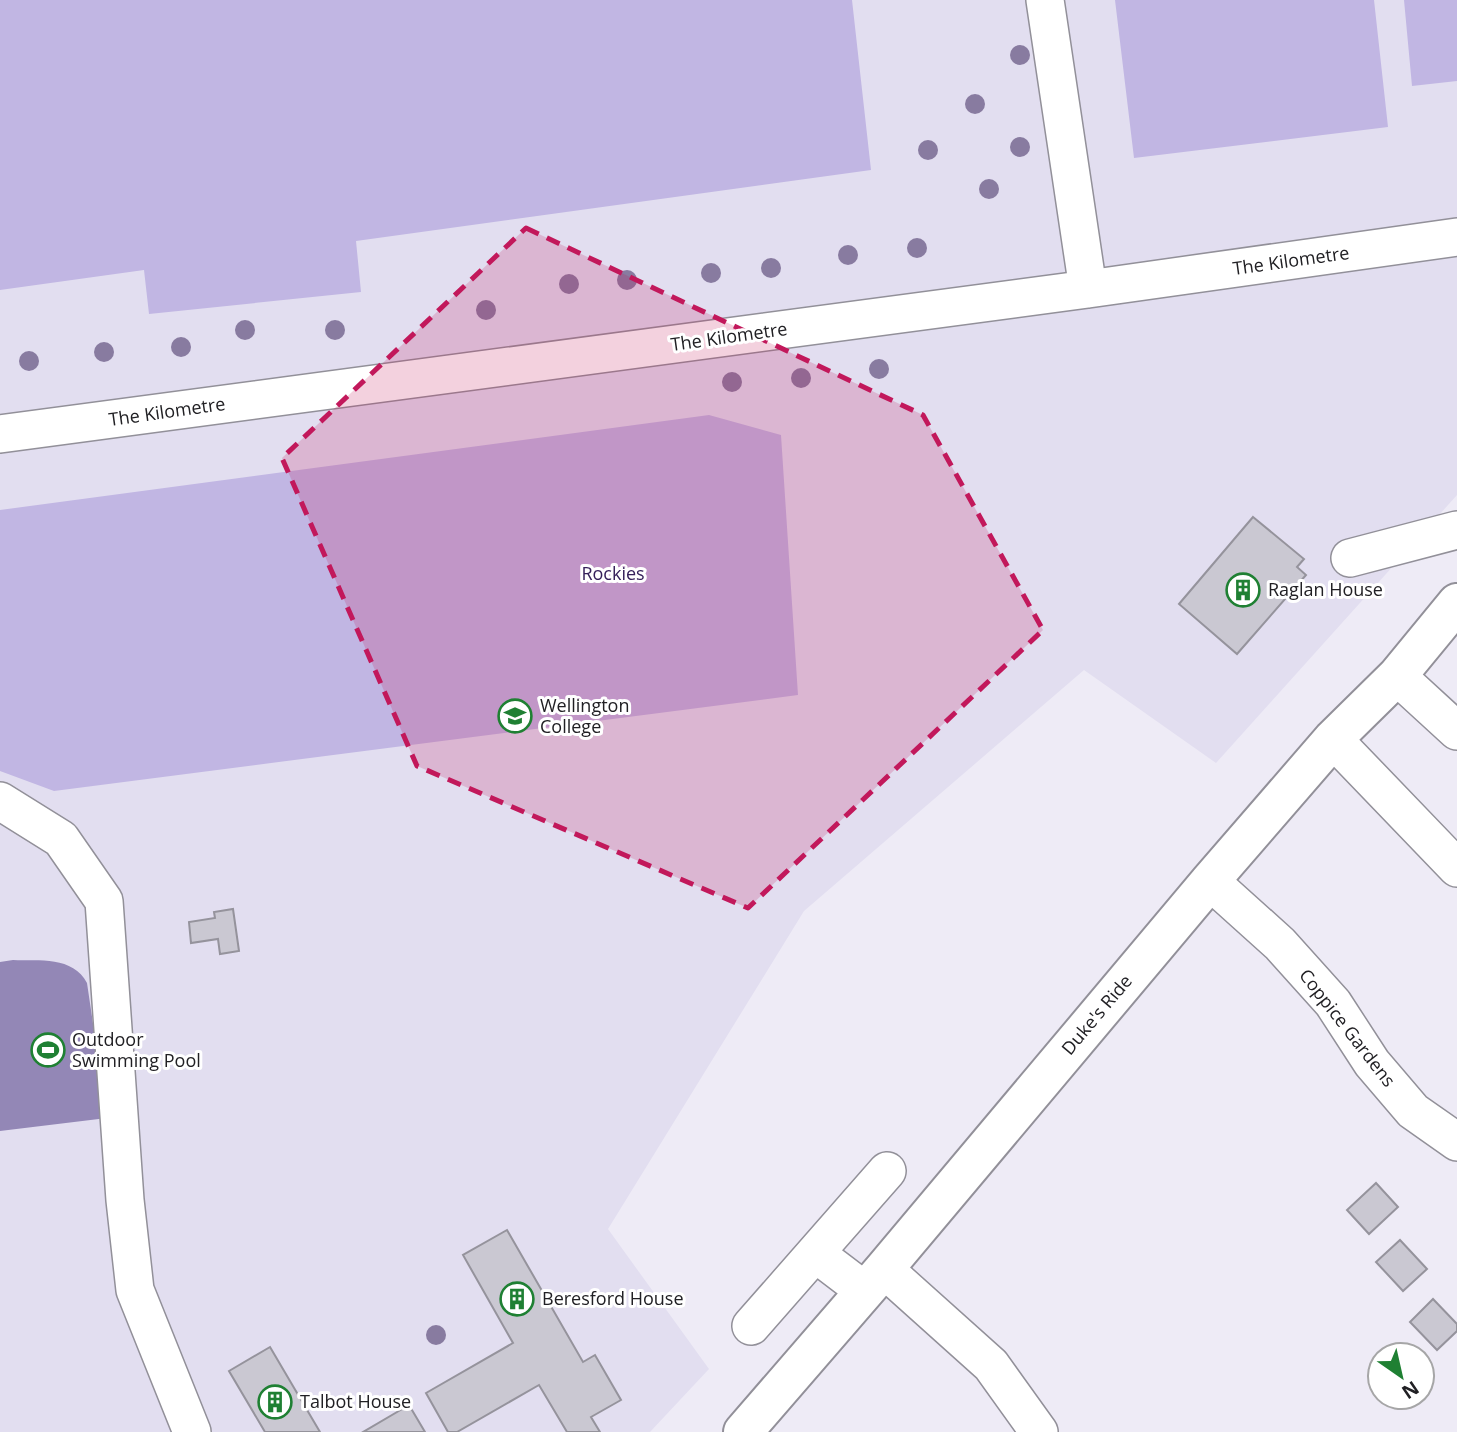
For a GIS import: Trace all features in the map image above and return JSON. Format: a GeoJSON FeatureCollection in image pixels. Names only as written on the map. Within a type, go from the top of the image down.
{"type":"FeatureCollection","features":[{"type":"Feature","properties":{"kind":"main road","name":"Duke's Ride"},"geometry":{"type":"LineString","coordinates":[[743,1432],[1210,881],[1333,739],[1397,676],[1457,603]]}},
{"type":"Feature","properties":{"kind":"street"},"geometry":{"type":"LineString","coordinates":[[1045,0],[1088,289]]}},
{"type":"Feature","properties":{"kind":"street","name":"The Kilometre"},"geometry":{"type":"LineString","coordinates":[[0,434],[1457,237]]}},
{"type":"Feature","properties":{"kind":"street"},"geometry":{"type":"LineString","coordinates":[[1350,558],[1457,530]]}},
{"type":"Feature","properties":{"kind":"street"},"geometry":{"type":"LineString","coordinates":[[1397,676],[1457,731]]}},
{"type":"Feature","properties":{"kind":"street"},"geometry":{"type":"LineString","coordinates":[[1333,739],[1457,868]]}},
{"type":"Feature","properties":{"kind":"street"},"geometry":{"type":"LineString","coordinates":[[0,801],[61,839],[104,901],[125,1200],[135,1290],[192,1432]]}},
{"type":"Feature","properties":{"kind":"street","name":"Coppice Gardens"},"geometry":{"type":"LineString","coordinates":[[1210,881],[1280,944],[1333,1003],[1372,1063],[1413,1111],[1457,1142]]}},
{"type":"Feature","properties":{"kind":"street"},"geometry":{"type":"LineString","coordinates":[[751,1326],[887,1171]]}},
{"type":"Feature","properties":{"kind":"street"},"geometry":{"type":"LineString","coordinates":[[815,1253],[874,1280],[991,1365],[1039,1432]]}},
{"type":"Feature","properties":{"kind":"highlighted area"},"geometry":{"type":"Polygon","coordinates":[[[526,228],[923,415],[1043,630],[748,908],[417,766],[282,458],[526,228]]]}},
{"type":"Feature","properties":{"kind":"shaded area","name":"Wellington College"},"geometry":{"type":"Polygon","coordinates":[[[0,0],[1457,0],[1457,495],[1216,763],[1084,670],[804,911],[608,1229],[709,1369],[650,1432],[0,1432],[0,0]]]}},
{"type":"Feature","properties":{"kind":"shaded area","name":"Outdoor Swimming Pool"},"geometry":{"type":"Polygon","coordinates":[[[13,960],[64,964],[81,974],[87,983],[107,1118],[0,1131],[0,962],[13,960]]]}},
{"type":"Feature","properties":{"kind":"green space"},"geometry":{"type":"Polygon","coordinates":[[[0,0],[852,0],[871,170],[356,241],[361,292],[149,314],[144,270],[0,290],[0,0]]]}},
{"type":"Feature","properties":{"kind":"green space"},"geometry":{"type":"Polygon","coordinates":[[[1115,0],[1374,0],[1388,127],[1134,158],[1115,0]]]}},
{"type":"Feature","properties":{"kind":"green space"},"geometry":{"type":"Polygon","coordinates":[[[1404,0],[1457,0],[1457,81],[1412,86],[1404,0]]]}},
{"type":"Feature","properties":{"kind":"green space","name":"Rockies"},"geometry":{"type":"Polygon","coordinates":[[[709,415],[781,435],[798,695],[54,791],[0,771],[0,510],[709,415]]]}},
{"type":"Feature","properties":{"kind":"building","name":"Raglan House"},"geometry":{"type":"Polygon","coordinates":[[[1253,517],[1304,559],[1297,567],[1306,575],[1237,654],[1179,604],[1253,517]]]}},
{"type":"Feature","properties":{"kind":"building"},"geometry":{"type":"Polygon","coordinates":[[[233,909],[239,951],[220,954],[218,939],[191,943],[189,922],[215,918],[214,912],[233,909]]]}},
{"type":"Feature","properties":{"kind":"building"},"geometry":{"type":"Polygon","coordinates":[[[1376,1183],[1398,1207],[1369,1234],[1347,1210],[1376,1183]]]}},
{"type":"Feature","properties":{"kind":"building","name":"Beresford House"},"geometry":{"type":"Polygon","coordinates":[[[507,1230],[583,1362],[595,1355],[621,1400],[591,1417],[600,1432],[567,1432],[539,1385],[457,1432],[448,1432],[426,1393],[513,1343],[463,1255],[507,1230]]]}},
{"type":"Feature","properties":{"kind":"building"},"geometry":{"type":"Polygon","coordinates":[[[1400,1240],[1427,1269],[1403,1291],[1376,1262],[1400,1240]]]}},
{"type":"Feature","properties":{"kind":"building"},"geometry":{"type":"Polygon","coordinates":[[[1433,1299],[1457,1324],[1457,1331],[1437,1350],[1436,1341],[1428,1341],[1410,1322],[1433,1299]]]}},
{"type":"Feature","properties":{"kind":"building","name":"Talbot House"},"geometry":{"type":"Polygon","coordinates":[[[270,1347],[320,1432],[265,1432],[229,1371],[270,1347]]]}},
{"type":"Feature","properties":{"kind":"building","name":"Talbot House"},"geometry":{"type":"Polygon","coordinates":[[[409,1405],[425,1432],[363,1432],[409,1405]]]}},
{"type":"Feature","properties":{"kind":"place","name":"Raglan House"},"geometry":{"type":"Point","coordinates":[1243,590]}},
{"type":"Feature","properties":{"kind":"place","name":"Wellington College"},"geometry":{"type":"Point","coordinates":[515,716]}},
{"type":"Feature","properties":{"kind":"place","name":"Outdoor Swimming Pool"},"geometry":{"type":"Point","coordinates":[48,1050]}},
{"type":"Feature","properties":{"kind":"place","name":"Beresford House"},"geometry":{"type":"Point","coordinates":[517,1299]}},
{"type":"Feature","properties":{"kind":"place","name":"Talbot House"},"geometry":{"type":"Point","coordinates":[275,1402]}}]}
